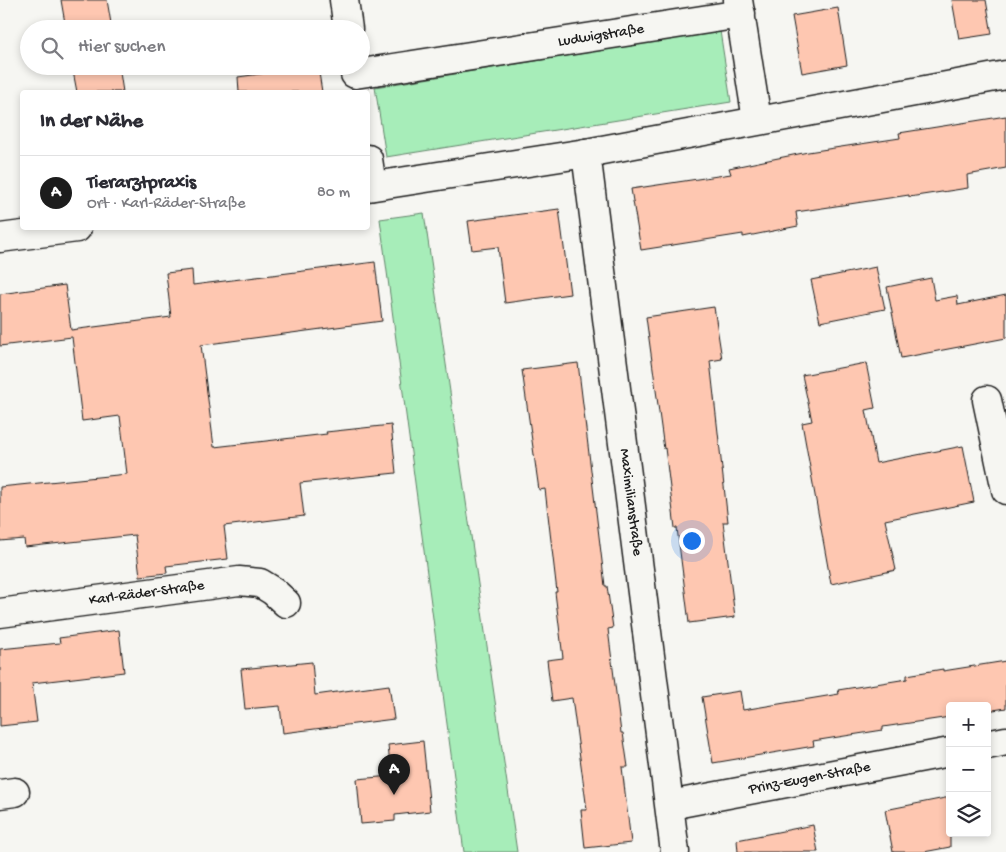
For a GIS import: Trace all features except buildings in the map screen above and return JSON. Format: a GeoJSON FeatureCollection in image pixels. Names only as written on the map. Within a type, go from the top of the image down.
{"type":"FeatureCollection","features":[{"type":"Feature","properties":{"kind":"street"},"geometry":{"type":"LineString","coordinates":[[344,0],[347,20]]}},
{"type":"Feature","properties":{"kind":"street","name":"Ludwigstraße"},"geometry":{"type":"LineString","coordinates":[[370,74],[740,7],[757,120]]}},
{"type":"Feature","properties":{"kind":"street"},"geometry":{"type":"LineString","coordinates":[[370,187],[586,153],[1006,75]]}},
{"type":"Feature","properties":{"kind":"street","name":"Maximilianstraße"},"geometry":{"type":"LineString","coordinates":[[586,153],[675,852]]}},
{"type":"Feature","properties":{"kind":"street"},"geometry":{"type":"LineString","coordinates":[[0,238],[62,230]]}},
{"type":"Feature","properties":{"kind":"street"},"geometry":{"type":"LineString","coordinates":[[987,400],[1006,490]]}},
{"type":"Feature","properties":{"kind":"street","name":"Karl-Räder-Straße"},"geometry":{"type":"LineString","coordinates":[[0,613],[239,582],[260,583],[273,591],[286,603]]}},
{"type":"Feature","properties":{"kind":"street"},"geometry":{"type":"LineString","coordinates":[[991,744],[1006,741]]}},
{"type":"Feature","properties":{"kind":"street","name":"Prinz-Eugen-Straße"},"geometry":{"type":"LineString","coordinates":[[670,805],[946,753]]}},
{"type":"Feature","properties":{"kind":"green space"},"geometry":{"type":"Polygon","coordinates":[[[720,31],[731,102],[386,157],[375,87],[720,31]]]}},
{"type":"Feature","properties":{"kind":"green space"},"geometry":{"type":"Polygon","coordinates":[[[424,213],[517,852],[464,852],[380,219],[424,213]]]}},
{"type":"Feature","properties":{"kind":"place","name":"Tierarztpraxis"},"geometry":{"type":"Point","coordinates":[394,795]}}]}
